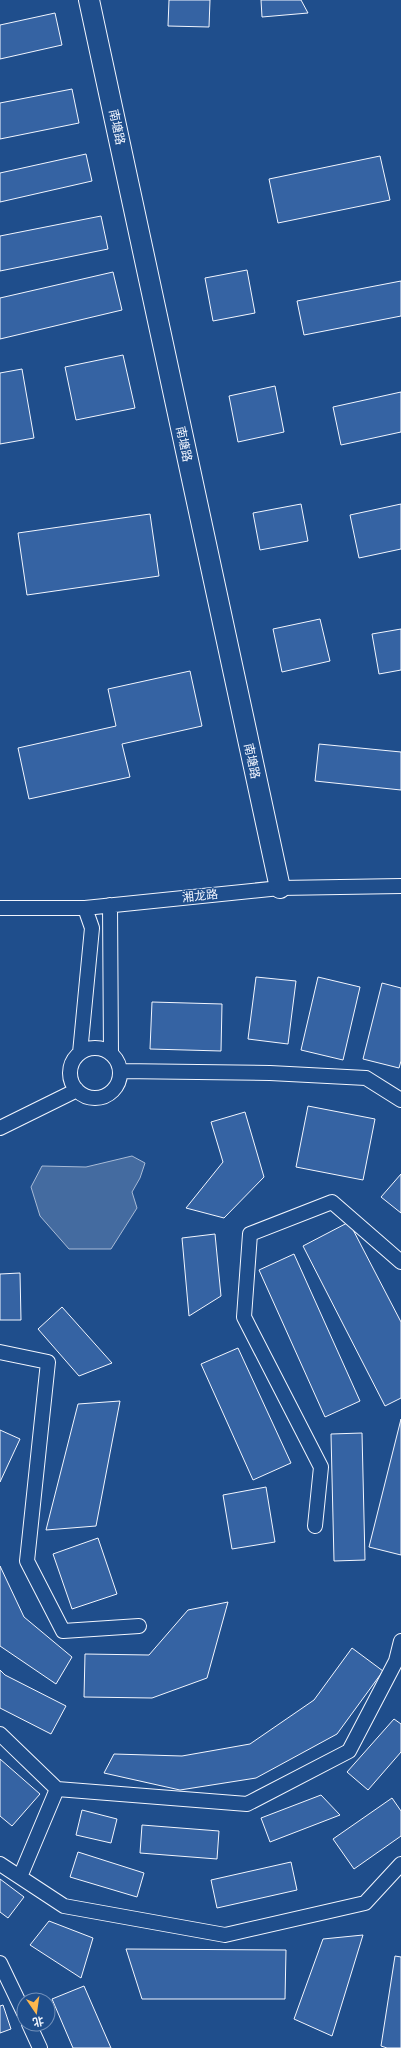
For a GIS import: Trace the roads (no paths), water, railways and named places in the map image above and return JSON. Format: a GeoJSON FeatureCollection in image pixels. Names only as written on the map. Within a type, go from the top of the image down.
{"type":"FeatureCollection","features":[{"type":"Feature","properties":{"kind":"street","name":"南塘路"},"geometry":{"type":"LineString","coordinates":[[89,0],[280,888]]}},
{"type":"Feature","properties":{"kind":"street","name":"湘龙路"},"geometry":{"type":"LineString","coordinates":[[0,908],[85,908],[280,888],[401,886]]}},
{"type":"Feature","properties":{"kind":"street"},"geometry":{"type":"LineString","coordinates":[[110,905],[111,1054]]}},
{"type":"Feature","properties":{"kind":"street"},"geometry":{"type":"LineString","coordinates":[[80,1054],[92,928],[85,908]]}},
{"type":"Feature","properties":{"kind":"street"},"geometry":{"type":"LineString","coordinates":[[93,1049],[101,1049],[111,1054],[118,1064],[120,1071],[116,1086],[104,1096],[96,1098],[87,1097],[77,1090],[70,1079],[70,1070],[73,1062],[80,1054],[93,1049]]}},
{"type":"Feature","properties":{"kind":"street"},"geometry":{"type":"LineString","coordinates":[[120,1071],[270,1073],[366,1078],[401,1100]]}},
{"type":"Feature","properties":{"kind":"street"},"geometry":{"type":"LineString","coordinates":[[0,1128],[77,1090]]}},
{"type":"Feature","properties":{"kind":"street"},"geometry":{"type":"LineString","coordinates":[[315,1526],[321,1467],[244,1317],[250,1234],[332,1202],[401,1262]]}},
{"type":"Feature","properties":{"kind":"street"},"geometry":{"type":"LineString","coordinates":[[0,1352],[48,1362],[27,1561],[63,1631],[139,1626]]}},
{"type":"Feature","properties":{"kind":"street"},"geometry":{"type":"LineString","coordinates":[[0,1734],[57,1789],[247,1804],[349,1751],[396,1661],[401,1641]]}},
{"type":"Feature","properties":{"kind":"street"},"geometry":{"type":"LineString","coordinates":[[20,1877],[57,1789]]}},
{"type":"Feature","properties":{"kind":"street"},"geometry":{"type":"LineString","coordinates":[[0,1864],[64,1906],[225,1935],[365,1903],[401,1864]]}},
{"type":"Feature","properties":{"kind":"street"},"geometry":{"type":"LineString","coordinates":[[0,1963],[16,1996]]}},
{"type":"Feature","properties":{"kind":"street"},"geometry":{"type":"LineString","coordinates":[[33,2032],[40,2048]]}},
{"type":"Feature","properties":{"kind":"water"},"geometry":{"type":"Polygon","coordinates":[[[132,1156],[145,1163],[140,1178],[132,1192],[137,1208],[111,1249],[69,1249],[40,1216],[31,1187],[42,1166],[86,1167],[132,1156]]]}}]}
